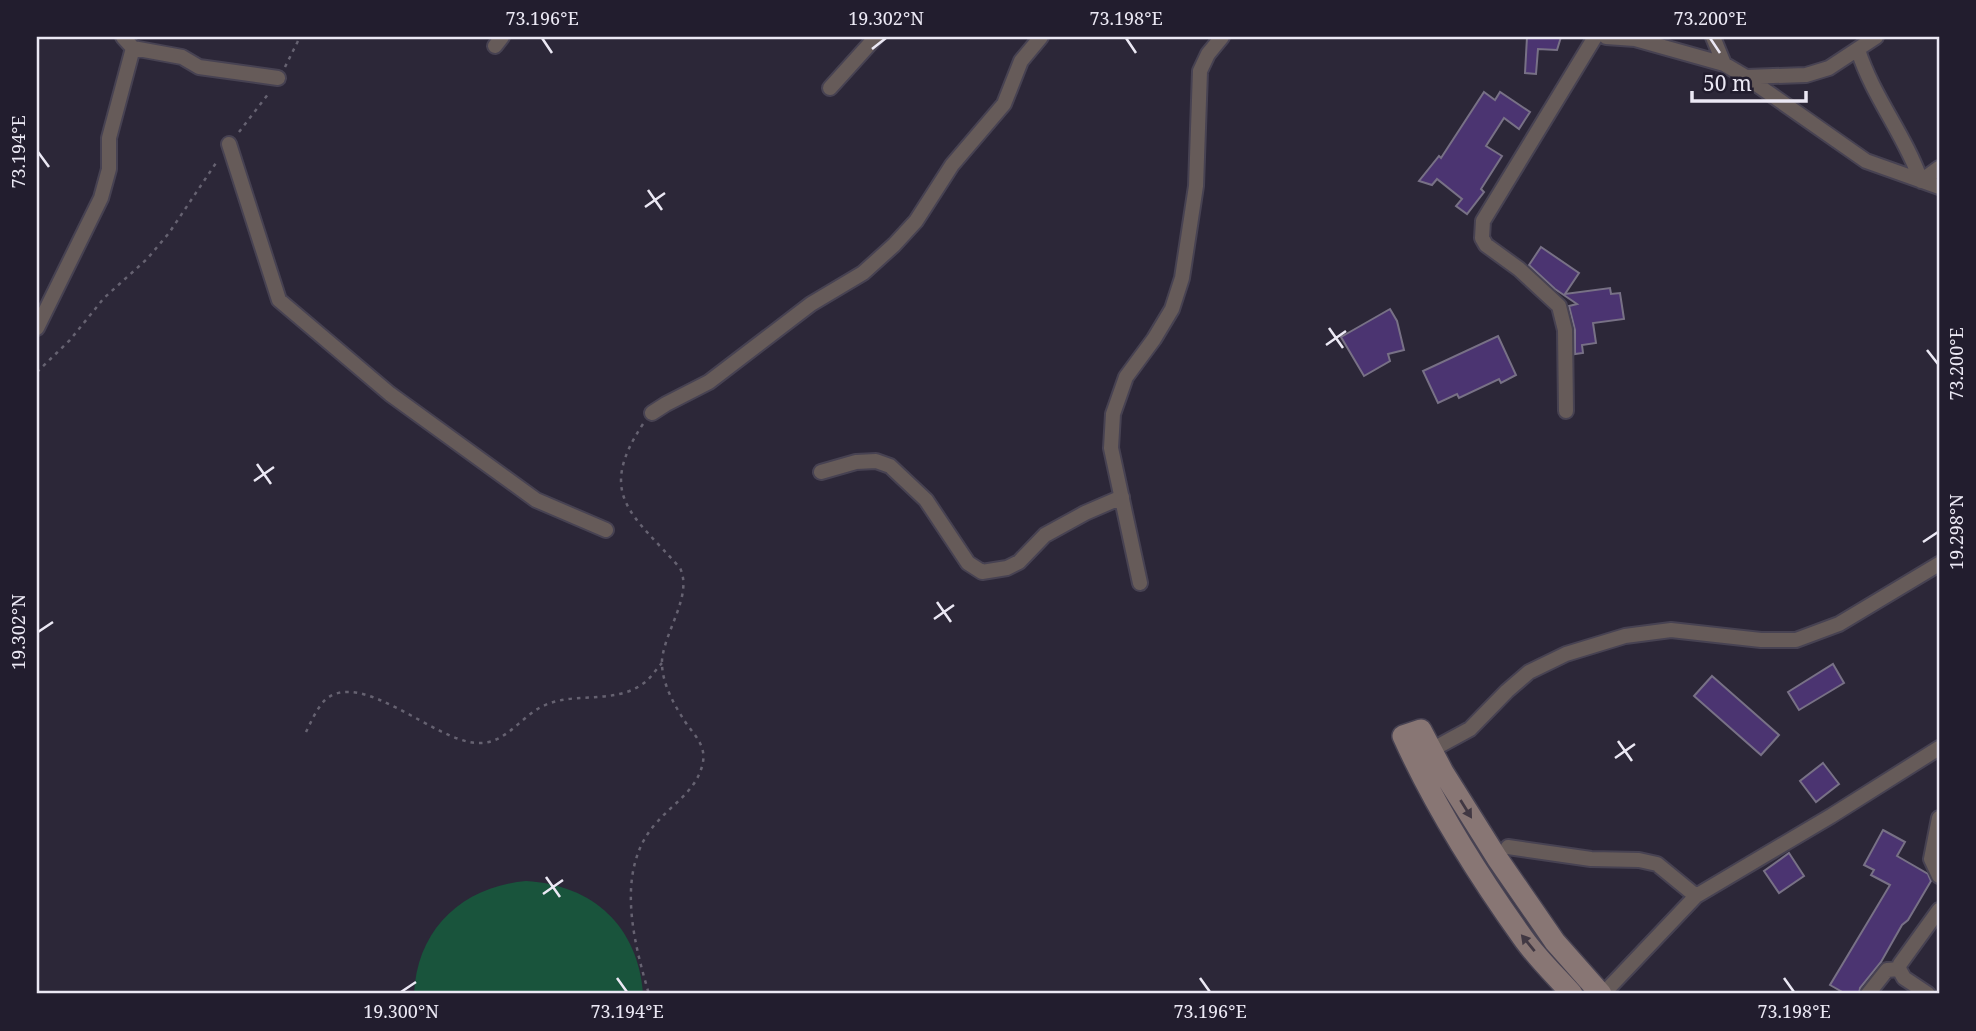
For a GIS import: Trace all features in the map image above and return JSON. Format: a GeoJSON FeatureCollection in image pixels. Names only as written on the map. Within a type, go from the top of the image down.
{"type":"FeatureCollection","features":[{"type":"Feature","properties":{"kind":"street"},"geometry":{"type":"LineString","coordinates":[[830,88],[876,37]]}},
{"type":"Feature","properties":{"kind":"street"},"geometry":{"type":"LineString","coordinates":[[652,413],[709,382],[811,304],[863,273],[894,245],[916,222],[952,165],[1004,104],[1021,61],[1041,37]]}},
{"type":"Feature","properties":{"kind":"street"},"geometry":{"type":"LineString","coordinates":[[1140,583],[1111,448],[1113,414],[1126,377],[1172,309],[1182,278],[1196,186],[1200,71],[1208,54],[1222,37]]}},
{"type":"Feature","properties":{"kind":"street"},"geometry":{"type":"LineString","coordinates":[[1566,411],[1565,330],[1559,306],[1518,269],[1486,245],[1481,230],[1483,221],[1595,37]]}},
{"type":"Feature","properties":{"kind":"street"},"geometry":{"type":"LineString","coordinates":[[1606,37],[1635,39],[1724,64],[1866,161],[1939,187]]}},
{"type":"Feature","properties":{"kind":"street"},"geometry":{"type":"LineString","coordinates":[[1713,37],[1724,64]]}},
{"type":"Feature","properties":{"kind":"street"},"geometry":{"type":"LineString","coordinates":[[1746,77],[1806,75],[1829,68],[1875,37]]}},
{"type":"Feature","properties":{"kind":"street"},"geometry":{"type":"LineString","coordinates":[[37,328],[101,198],[109,169],[109,138],[128,42],[182,57],[199,67],[278,78]]}},
{"type":"Feature","properties":{"kind":"street"},"geometry":{"type":"LineString","coordinates":[[1858,50],[1864,68],[1889,117],[1911,152],[1921,181]]}},
{"type":"Feature","properties":{"kind":"street"},"geometry":{"type":"LineString","coordinates":[[229,144],[279,300],[390,394],[536,500],[606,530]]}},
{"type":"Feature","properties":{"kind":"street"},"geometry":{"type":"LineString","coordinates":[[1921,181],[1939,168]]}},
{"type":"Feature","properties":{"kind":"street"},"geometry":{"type":"LineString","coordinates":[[821,472],[856,462],[876,461],[890,466],[908,480],[926,500],[968,564],[982,572],[1007,568],[1019,562],[1045,535],[1122,497]]}},
{"type":"Feature","properties":{"kind":"street"},"geometry":{"type":"LineString","coordinates":[[1422,755],[1469,729],[1529,672],[1566,654],[1625,636],[1671,631],[1761,640],[1796,640],[1839,624],[1939,565]]}},
{"type":"Feature","properties":{"kind":"street"},"geometry":{"type":"LineString","coordinates":[[1422,755],[1443,772],[1490,847],[1548,931],[1602,994],[1696,896],[1939,748]]}},
{"type":"Feature","properties":{"kind":"street"},"geometry":{"type":"LineString","coordinates":[[1422,755],[1447,820],[1524,940],[1572,994]]}},
{"type":"Feature","properties":{"kind":"street"},"geometry":{"type":"LineString","coordinates":[[1939,818],[1931,859],[1939,876]]}},
{"type":"Feature","properties":{"kind":"street"},"geometry":{"type":"LineString","coordinates":[[1508,847],[1591,859],[1639,860],[1657,864],[1696,896]]}},
{"type":"Feature","properties":{"kind":"street"},"geometry":{"type":"LineString","coordinates":[[1928,994],[1904,978],[1899,970],[1900,964],[1939,910]]}},
{"type":"Feature","properties":{"kind":"street"},"geometry":{"type":"LineString","coordinates":[[1868,994],[1887,970],[1899,970]]}},
{"type":"Feature","properties":{"kind":"path"},"geometry":{"type":"LineString","coordinates":[[37,372],[69,340],[104,298],[147,259],[169,233],[229,144],[278,78],[300,37]]}},
{"type":"Feature","properties":{"kind":"path"},"geometry":{"type":"LineString","coordinates":[[649,994],[631,915],[634,872],[641,843],[657,821],[687,794],[697,780],[703,762],[703,750],[698,737],[684,720],[667,688],[662,663],[666,638],[685,587],[683,575],[680,568],[630,512],[620,477],[626,452],[652,413]]}},
{"type":"Feature","properties":{"kind":"path"},"geometry":{"type":"LineString","coordinates":[[306,732],[324,701],[335,694],[351,690],[372,695],[461,741],[480,744],[501,738],[524,723],[538,709],[554,701],[608,697],[629,691],[645,682],[662,663]]}},
{"type":"Feature","properties":{"kind":"green space"},"geometry":{"type":"Polygon","coordinates":[[[526,881],[550,884],[572,891],[592,901],[608,914],[622,930],[632,949],[643,994],[414,994],[417,971],[424,950],[447,915],[482,892],[526,881]]]}},
{"type":"Feature","properties":{"kind":"building"},"geometry":{"type":"Polygon","coordinates":[[[1527,37],[1561,37],[1557,50],[1538,49],[1536,74],[1525,73],[1527,37]]]}},
{"type":"Feature","properties":{"kind":"building"},"geometry":{"type":"Polygon","coordinates":[[[1484,92],[1495,100],[1500,92],[1530,112],[1519,129],[1504,118],[1486,146],[1502,156],[1481,189],[1484,192],[1467,214],[1456,206],[1462,199],[1437,179],[1432,185],[1419,181],[1439,156],[1441,158],[1484,92]]]}},
{"type":"Feature","properties":{"kind":"building"},"geometry":{"type":"Polygon","coordinates":[[[1541,247],[1579,273],[1565,294],[1610,288],[1611,294],[1620,293],[1624,319],[1593,323],[1596,343],[1582,345],[1583,353],[1575,354],[1575,330],[1569,306],[1577,304],[1555,289],[1529,265],[1541,247]]]}},
{"type":"Feature","properties":{"kind":"building"},"geometry":{"type":"Polygon","coordinates":[[[1390,309],[1397,321],[1404,350],[1388,354],[1390,361],[1364,376],[1341,337],[1390,309]]]}},
{"type":"Feature","properties":{"kind":"building"},"geometry":{"type":"Polygon","coordinates":[[[1498,336],[1516,375],[1501,383],[1499,379],[1459,398],[1457,394],[1438,403],[1423,371],[1498,336]]]}},
{"type":"Feature","properties":{"kind":"building"},"geometry":{"type":"Polygon","coordinates":[[[1833,664],[1844,683],[1799,710],[1788,692],[1833,664]]]}},
{"type":"Feature","properties":{"kind":"building"},"geometry":{"type":"Polygon","coordinates":[[[1712,676],[1779,735],[1761,755],[1694,696],[1712,676]]]}},
{"type":"Feature","properties":{"kind":"building"},"geometry":{"type":"Polygon","coordinates":[[[1823,763],[1839,784],[1816,802],[1800,781],[1823,763]]]}},
{"type":"Feature","properties":{"kind":"building"},"geometry":{"type":"Polygon","coordinates":[[[1883,830],[1905,842],[1897,856],[1928,874],[1931,881],[1881,962],[1860,988],[1859,994],[1846,994],[1830,985],[1890,885],[1871,875],[1874,870],[1864,865],[1883,830]]]}},
{"type":"Feature","properties":{"kind":"building"},"geometry":{"type":"Polygon","coordinates":[[[1789,853],[1804,876],[1779,893],[1764,871],[1789,853]]]}}]}
